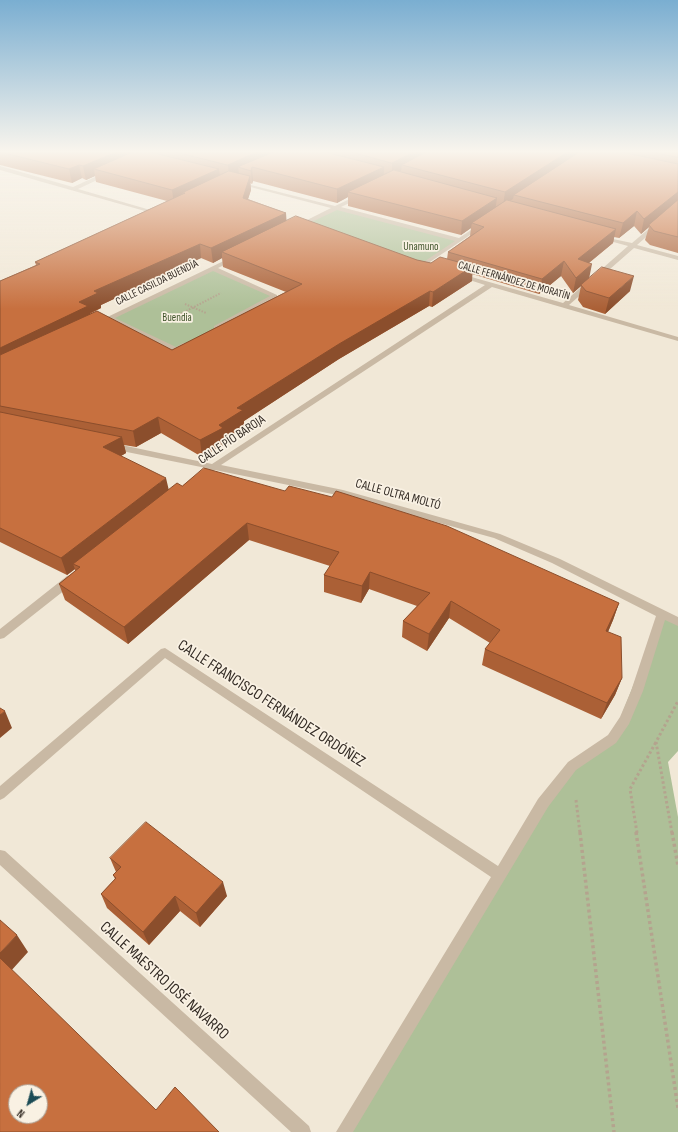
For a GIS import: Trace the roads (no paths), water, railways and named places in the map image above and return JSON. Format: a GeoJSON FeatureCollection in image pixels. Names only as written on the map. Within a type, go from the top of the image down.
{"type":"FeatureCollection","features":[{"type":"Feature","properties":{"kind":"street"},"geometry":{"type":"LineString","coordinates":[[125,204],[161,214]]}},
{"type":"Feature","properties":{"kind":"street"},"geometry":{"type":"LineString","coordinates":[[319,204],[460,240]]}},
{"type":"Feature","properties":{"kind":"street"},"geometry":{"type":"LineString","coordinates":[[291,230],[344,204]]}},
{"type":"Feature","properties":{"kind":"street"},"geometry":{"type":"LineString","coordinates":[[564,306],[678,206]]}},
{"type":"Feature","properties":{"kind":"street"},"geometry":{"type":"LineString","coordinates":[[154,217],[168,211]]}},
{"type":"Feature","properties":{"kind":"street"},"geometry":{"type":"LineString","coordinates":[[424,264],[485,223]]}},
{"type":"Feature","properties":{"kind":"street"},"geometry":{"type":"LineString","coordinates":[[298,226],[305,229]]}},
{"type":"Feature","properties":{"kind":"street"},"geometry":{"type":"LineString","coordinates":[[595,235],[678,258]]}},
{"type":"Feature","properties":{"kind":"street","name":"CALLE CASILDA BUENDÍA"},"geometry":{"type":"LineString","coordinates":[[90,328],[241,254]]}},
{"type":"Feature","properties":{"kind":"street"},"geometry":{"type":"LineString","coordinates":[[416,262],[431,266]]}},
{"type":"Feature","properties":{"kind":"street","name":"CALLE CASILDA BUENDÍA"},"geometry":{"type":"LineString","coordinates":[[208,333],[275,296],[212,268]]}},
{"type":"Feature","properties":{"kind":"street","name":"CALLE FERNÁNDEZ DE MORATÍN"},"geometry":{"type":"LineString","coordinates":[[454,273],[678,340]]}},
{"type":"Feature","properties":{"kind":"street","name":"CALLE PÍO BAROJA"},"geometry":{"type":"LineString","coordinates":[[201,476],[491,284]]}},
{"type":"Feature","properties":{"kind":"street","name":"CALLE CASILDA BUENDÍA"},"geometry":{"type":"LineString","coordinates":[[110,318],[176,350],[195,340]]}},
{"type":"Feature","properties":{"kind":"street","name":"CALLE OLTRA MOLTÓ"},"geometry":{"type":"LineString","coordinates":[[99,444],[343,493],[497,536],[556,561],[678,622]]}},
{"type":"Feature","properties":{"kind":"street"},"geometry":{"type":"LineString","coordinates":[[0,635],[75,575]]}},
{"type":"Feature","properties":{"kind":"street"},"geometry":{"type":"LineString","coordinates":[[344,1132],[543,803],[572,766],[612,739],[625,720],[637,691],[662,613]]}},
{"type":"Feature","properties":{"kind":"street","name":"CALLE FRANCISCO FERNÁNDEZ ORDÓÑEZ"},"geometry":{"type":"LineString","coordinates":[[0,794],[164,652],[500,875]]}},
{"type":"Feature","properties":{"kind":"street","name":"CALLE MAESTRO JOSÉ NAVARRO"},"geometry":{"type":"LineString","coordinates":[[0,856],[303,1132]]}},
{"type":"Feature","properties":{"kind":"park label","name":"Unamuno"},"geometry":{"type":"Point","coordinates":[421,247]}},
{"type":"Feature","properties":{"kind":"park label","name":"Buendia"},"geometry":{"type":"Point","coordinates":[177,318]}}]}
